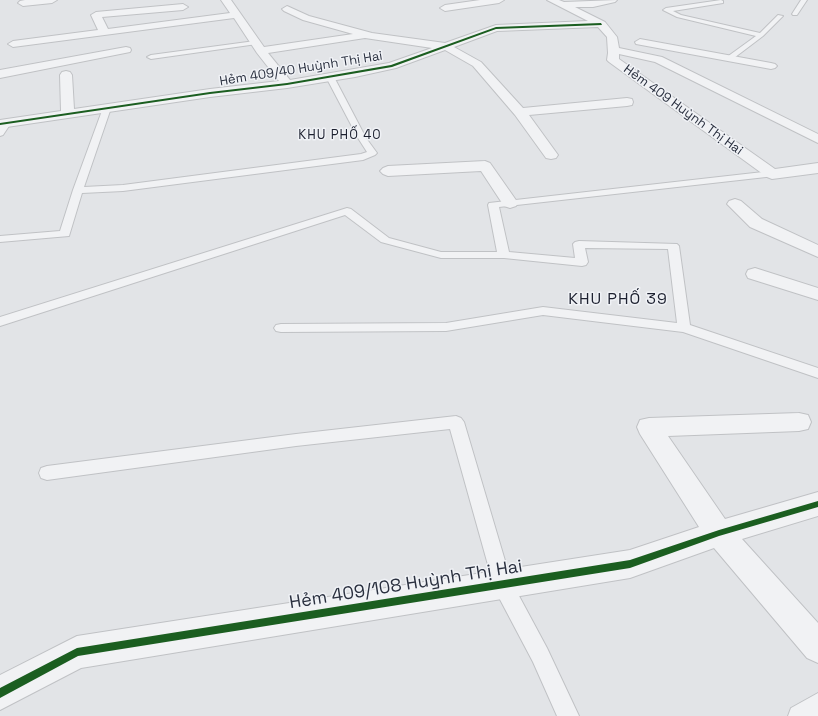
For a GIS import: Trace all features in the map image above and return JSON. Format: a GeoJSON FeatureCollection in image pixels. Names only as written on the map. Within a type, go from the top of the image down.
{"type":"FeatureCollection","features":[{"type":"Feature","properties":{"kind":"street"},"geometry":{"type":"LineString","coordinates":[[23,3],[52,0]]}},
{"type":"Feature","properties":{"kind":"street"},"geometry":{"type":"LineString","coordinates":[[89,7],[163,0]]}},
{"type":"Feature","properties":{"kind":"street"},"geometry":{"type":"LineString","coordinates":[[445,8],[499,0]]}},
{"type":"Feature","properties":{"kind":"street"},"geometry":{"type":"LineString","coordinates":[[557,2],[593,4],[612,0]]}},
{"type":"Feature","properties":{"kind":"street"},"geometry":{"type":"LineString","coordinates":[[557,2],[601,24],[612,37],[771,66]]}},
{"type":"Feature","properties":{"kind":"street"},"geometry":{"type":"LineString","coordinates":[[104,31],[94,19],[96,15],[193,6]]}},
{"type":"Feature","properties":{"kind":"street"},"geometry":{"type":"LineString","coordinates":[[216,6],[231,7]]}},
{"type":"Feature","properties":{"kind":"street"},"geometry":{"type":"LineString","coordinates":[[12,44],[104,31],[231,7]]}},
{"type":"Feature","properties":{"kind":"street"},"geometry":{"type":"LineString","coordinates":[[231,7],[258,47],[287,84]]}},
{"type":"Feature","properties":{"kind":"street"},"geometry":{"type":"LineString","coordinates":[[287,8],[306,18],[368,35],[444,46],[465,56],[477,64],[520,112],[551,155]]}},
{"type":"Feature","properties":{"kind":"street","name":"Hẻm 409/40 Huỳnh Thị Hai"},"geometry":{"type":"LineString","coordinates":[[4,123],[210,93],[287,84],[392,66],[496,28],[601,24]]}},
{"type":"Feature","properties":{"kind":"street"},"geometry":{"type":"LineString","coordinates":[[258,47],[368,35]]}},
{"type":"Feature","properties":{"kind":"street","name":"Hẻm 409 Huỳnh Thị Hai"},"geometry":{"type":"LineString","coordinates":[[612,37],[614,60],[772,174]]}},
{"type":"Feature","properties":{"kind":"street"},"geometry":{"type":"LineString","coordinates":[[0,74],[126,50]]}},
{"type":"Feature","properties":{"kind":"street"},"geometry":{"type":"LineString","coordinates":[[614,50],[658,59],[818,139]]}},
{"type":"Feature","properties":{"kind":"street"},"geometry":{"type":"LineString","coordinates":[[66,75],[68,114]]}},
{"type":"Feature","properties":{"kind":"street"},"geometry":{"type":"LineString","coordinates":[[520,112],[627,102]]}},
{"type":"Feature","properties":{"kind":"street"},"geometry":{"type":"LineString","coordinates":[[388,172],[485,166],[510,203]]}},
{"type":"Feature","properties":{"kind":"street"},"geometry":{"type":"LineString","coordinates":[[772,174],[818,168]]}},
{"type":"Feature","properties":{"kind":"street"},"geometry":{"type":"LineString","coordinates":[[735,204],[756,223],[818,252]]}},
{"type":"Feature","properties":{"kind":"street"},"geometry":{"type":"LineString","coordinates":[[755,274],[818,294]]}},
{"type":"Feature","properties":{"kind":"street"},"geometry":{"type":"LineString","coordinates":[[799,422],[649,427],[719,533],[818,647]]}},
{"type":"Feature","properties":{"kind":"street","name":"Hẻm 409/108 Huỳnh Thị Hai"},"geometry":{"type":"LineString","coordinates":[[0,693],[77,652],[242,627],[630,564],[719,533],[818,504]]}},
{"type":"Feature","properties":{"kind":"lane"},"geometry":{"type":"LineString","coordinates":[[795,14],[804,0]]}},
{"type":"Feature","properties":{"kind":"lane"},"geometry":{"type":"LineString","coordinates":[[721,2],[666,10],[679,16],[761,35]]}},
{"type":"Feature","properties":{"kind":"lane"},"geometry":{"type":"LineString","coordinates":[[730,59],[761,35],[780,16]]}},
{"type":"Feature","properties":{"kind":"lane"},"geometry":{"type":"LineString","coordinates":[[151,57],[258,47]]}},
{"type":"Feature","properties":{"kind":"lane"},"geometry":{"type":"LineString","coordinates":[[78,190],[123,188],[363,157],[372,153],[362,138],[330,77]]}},
{"type":"Feature","properties":{"kind":"lane"},"geometry":{"type":"LineString","coordinates":[[0,240],[65,234],[78,190],[107,108]]}},
{"type":"Feature","properties":{"kind":"lane"},"geometry":{"type":"LineString","coordinates":[[0,133],[4,123]]}},
{"type":"Feature","properties":{"kind":"lane"},"geometry":{"type":"LineString","coordinates":[[504,255],[493,205],[772,174]]}},
{"type":"Feature","properties":{"kind":"lane"},"geometry":{"type":"LineString","coordinates":[[0,322],[347,211],[385,240],[440,255],[504,255],[582,262],[579,244],[673,246],[684,328]]}},
{"type":"Feature","properties":{"kind":"lane"},"geometry":{"type":"LineString","coordinates":[[281,328],[446,327],[543,311],[684,328],[818,373]]}},
{"type":"Feature","properties":{"kind":"lane"},"geometry":{"type":"LineString","coordinates":[[47,473],[296,440],[456,422],[502,584],[540,655],[568,716]]}},
{"type":"Feature","properties":{"kind":"lane"},"geometry":{"type":"LineString","coordinates":[[799,716],[818,704]]}},
{"type":"Feature","properties":{"kind":"cycle path"},"geometry":{"type":"LineString","coordinates":[[0,124],[210,93],[287,84],[392,66],[496,28],[601,24]]}},
{"type":"Feature","properties":{"kind":"cycle path"},"geometry":{"type":"LineString","coordinates":[[0,693],[77,652],[630,564],[719,533],[818,504]]}},
{"type":"Feature","properties":{"kind":"district","name":"KHU PHỐ 40"},"geometry":{"type":"Point","coordinates":[340,135]}},
{"type":"Feature","properties":{"kind":"district","name":"KHU PHỐ 39"},"geometry":{"type":"Point","coordinates":[618,300]}}]}
